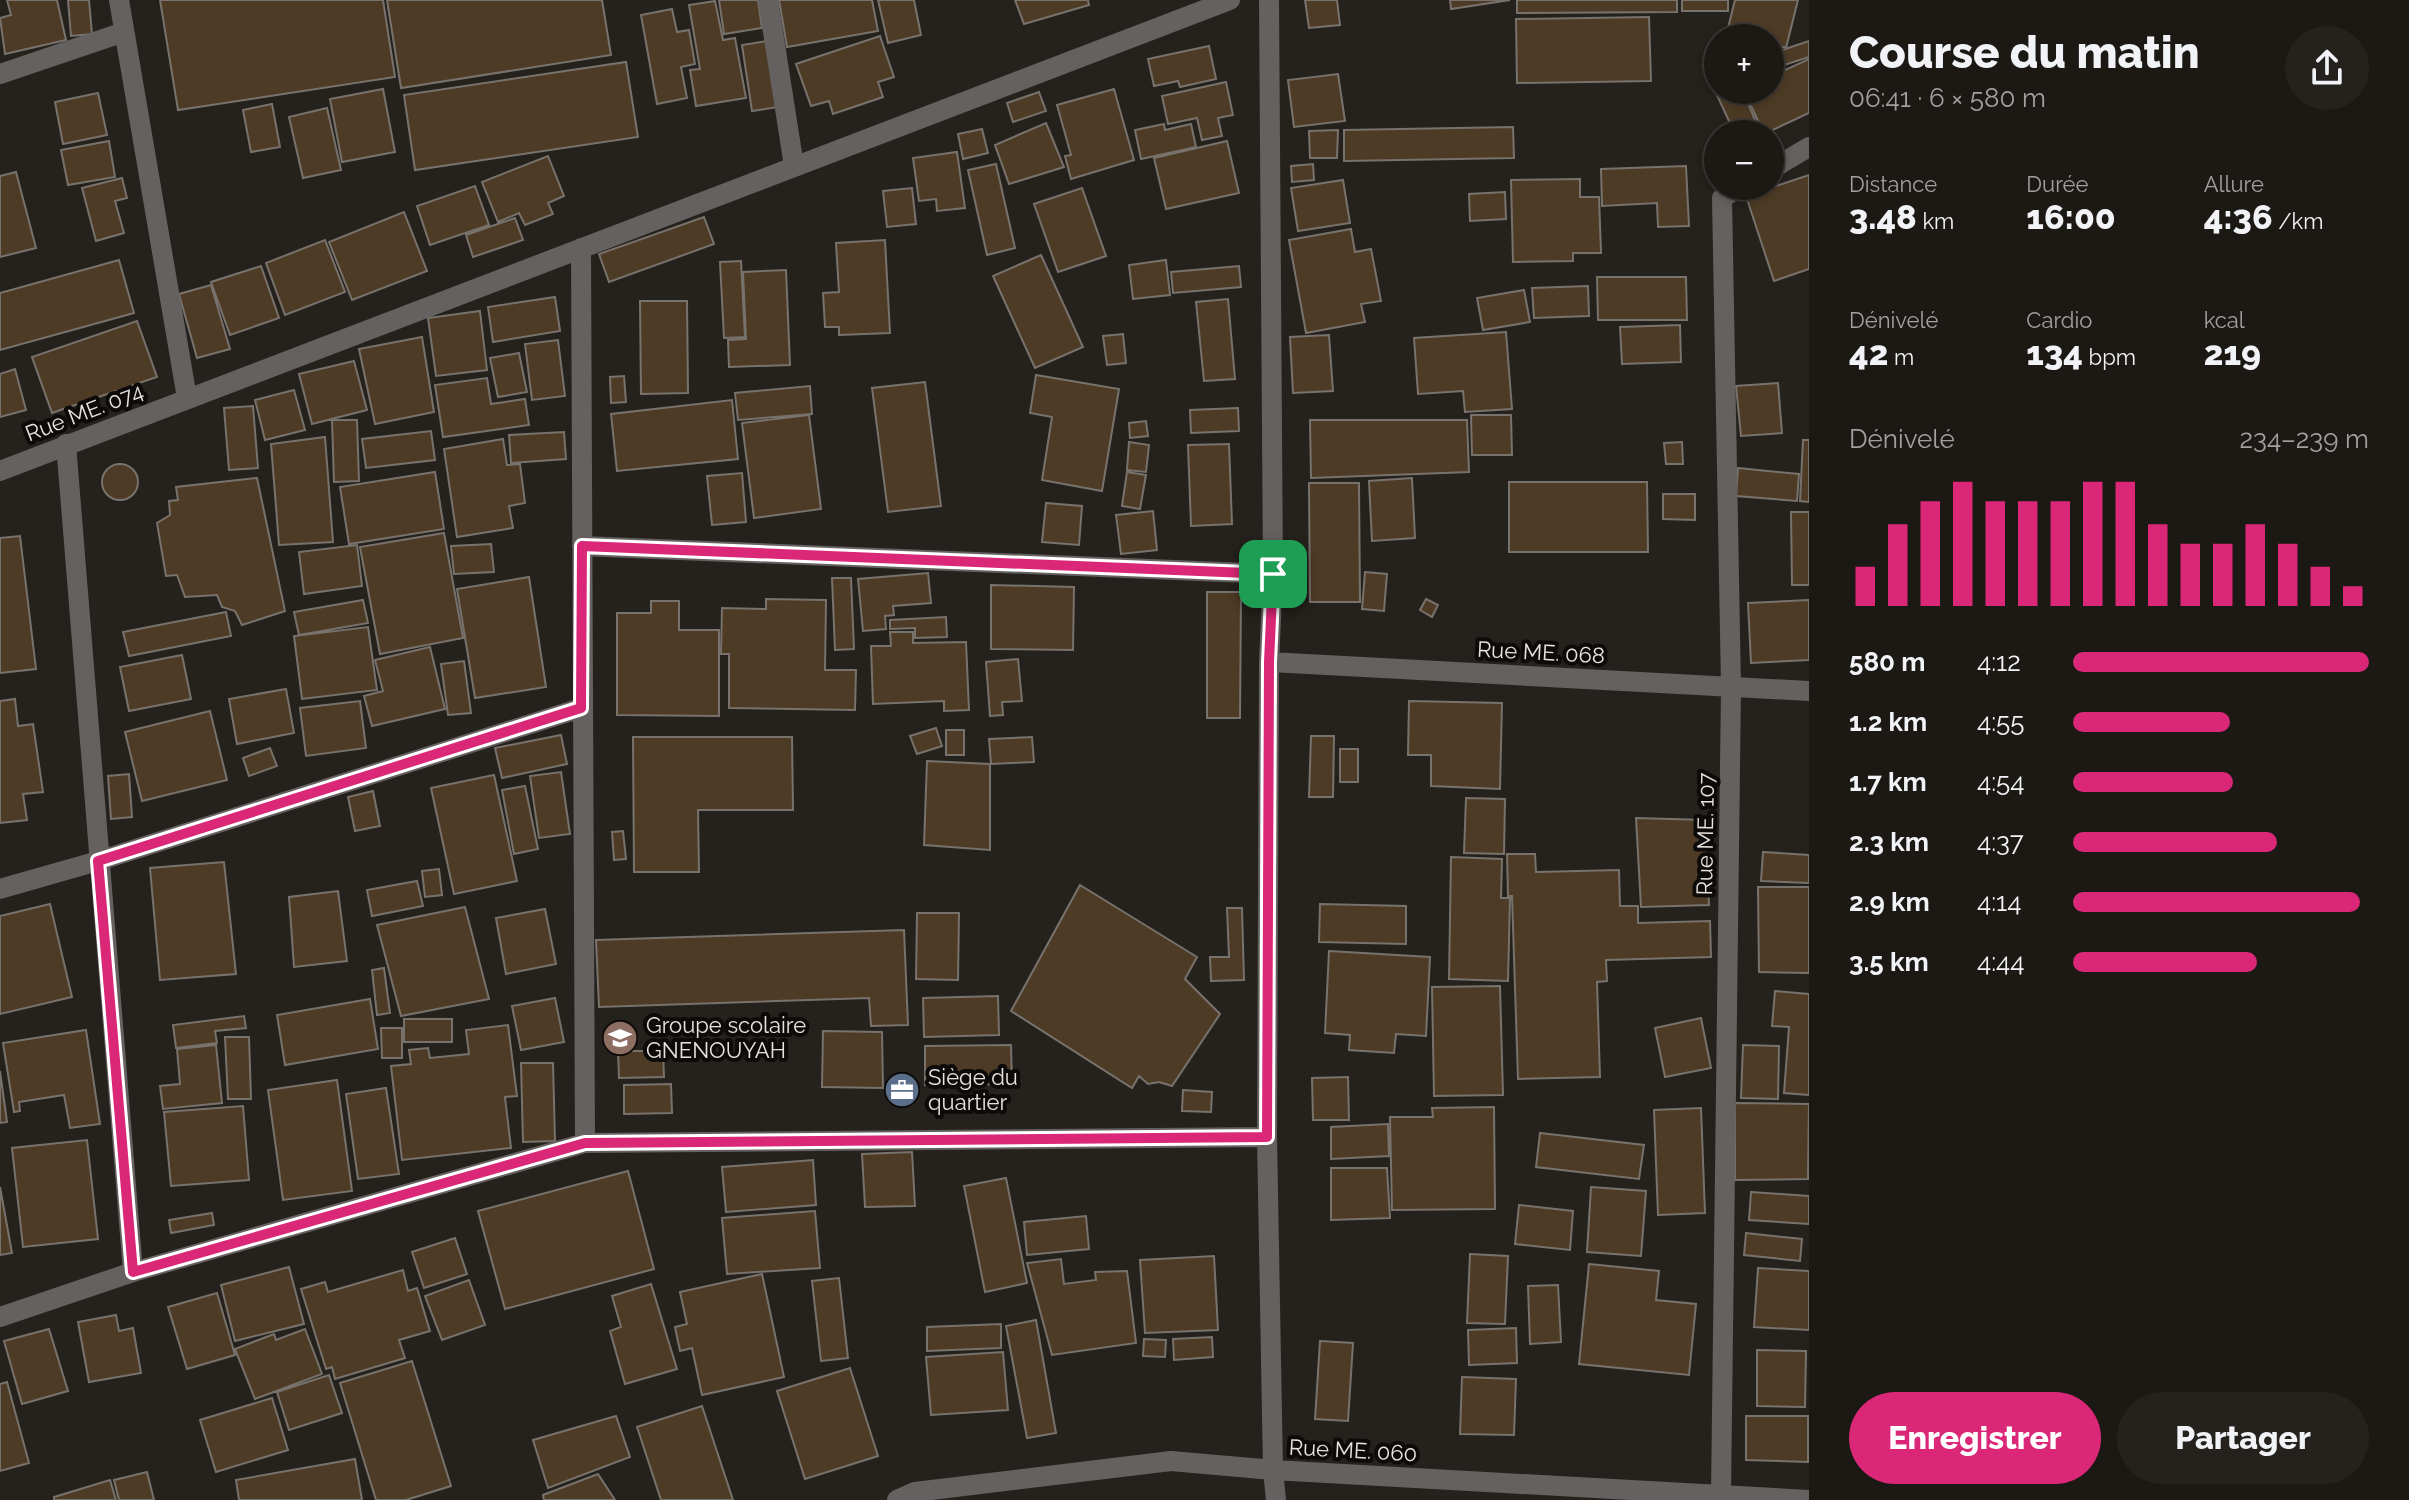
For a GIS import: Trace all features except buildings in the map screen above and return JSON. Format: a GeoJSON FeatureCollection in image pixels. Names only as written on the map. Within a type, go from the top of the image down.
{"type":"FeatureCollection","features":[{"type":"Feature","properties":{"kind":"street"},"geometry":{"type":"LineString","coordinates":[[119,0],[187,398]]}},
{"type":"Feature","properties":{"kind":"street"},"geometry":{"type":"LineString","coordinates":[[768,0],[794,166]]}},
{"type":"Feature","properties":{"kind":"street","name":"Rue ME. 074"},"geometry":{"type":"LineString","coordinates":[[0,471],[1230,0]]}},
{"type":"Feature","properties":{"kind":"street"},"geometry":{"type":"LineString","coordinates":[[1269,0],[1273,574],[1269,662],[1267,1137],[1276,1500]]}},
{"type":"Feature","properties":{"kind":"street"},"geometry":{"type":"LineString","coordinates":[[0,74],[124,32]]}},
{"type":"Feature","properties":{"kind":"street"},"geometry":{"type":"LineString","coordinates":[[1784,162],[1809,147]]}},
{"type":"Feature","properties":{"kind":"street","name":"Rue ME. 107"},"geometry":{"type":"LineString","coordinates":[[1721,1494],[1731,687],[1722,200]]}},
{"type":"Feature","properties":{"kind":"street"},"geometry":{"type":"LineString","coordinates":[[581,248],[585,1143]]}},
{"type":"Feature","properties":{"kind":"street"},"geometry":{"type":"LineString","coordinates":[[66,444],[133,1272]]}},
{"type":"Feature","properties":{"kind":"street"},"geometry":{"type":"LineString","coordinates":[[582,546],[1273,574]]}},
{"type":"Feature","properties":{"kind":"street","name":"Rue ME. 068"},"geometry":{"type":"LineString","coordinates":[[1269,662],[1809,691]]}},
{"type":"Feature","properties":{"kind":"street"},"geometry":{"type":"LineString","coordinates":[[0,889],[98,861],[581,708]]}},
{"type":"Feature","properties":{"kind":"street"},"geometry":{"type":"LineString","coordinates":[[0,1317],[133,1272],[585,1143],[1267,1137]]}},
{"type":"Feature","properties":{"kind":"street","name":"Rue ME. 060"},"geometry":{"type":"LineString","coordinates":[[897,1500],[915,1492],[1171,1461],[1273,1470],[1809,1500]]}},
{"type":"Feature","properties":{"kind":"place","name":"Groupe scolaire GNENOUYAH"},"geometry":{"type":"Point","coordinates":[620,1038]}},
{"type":"Feature","properties":{"kind":"place","name":"Siège du quartier"},"geometry":{"type":"Point","coordinates":[902,1090]}},
{"type":"Feature","properties":{"kind":"route"},"geometry":{"type":"LineString","coordinates":[[582,546],[1273,574],[1269,662],[1267,1137],[585,1143],[133,1272],[98,861],[581,708],[582,546]]}}]}
